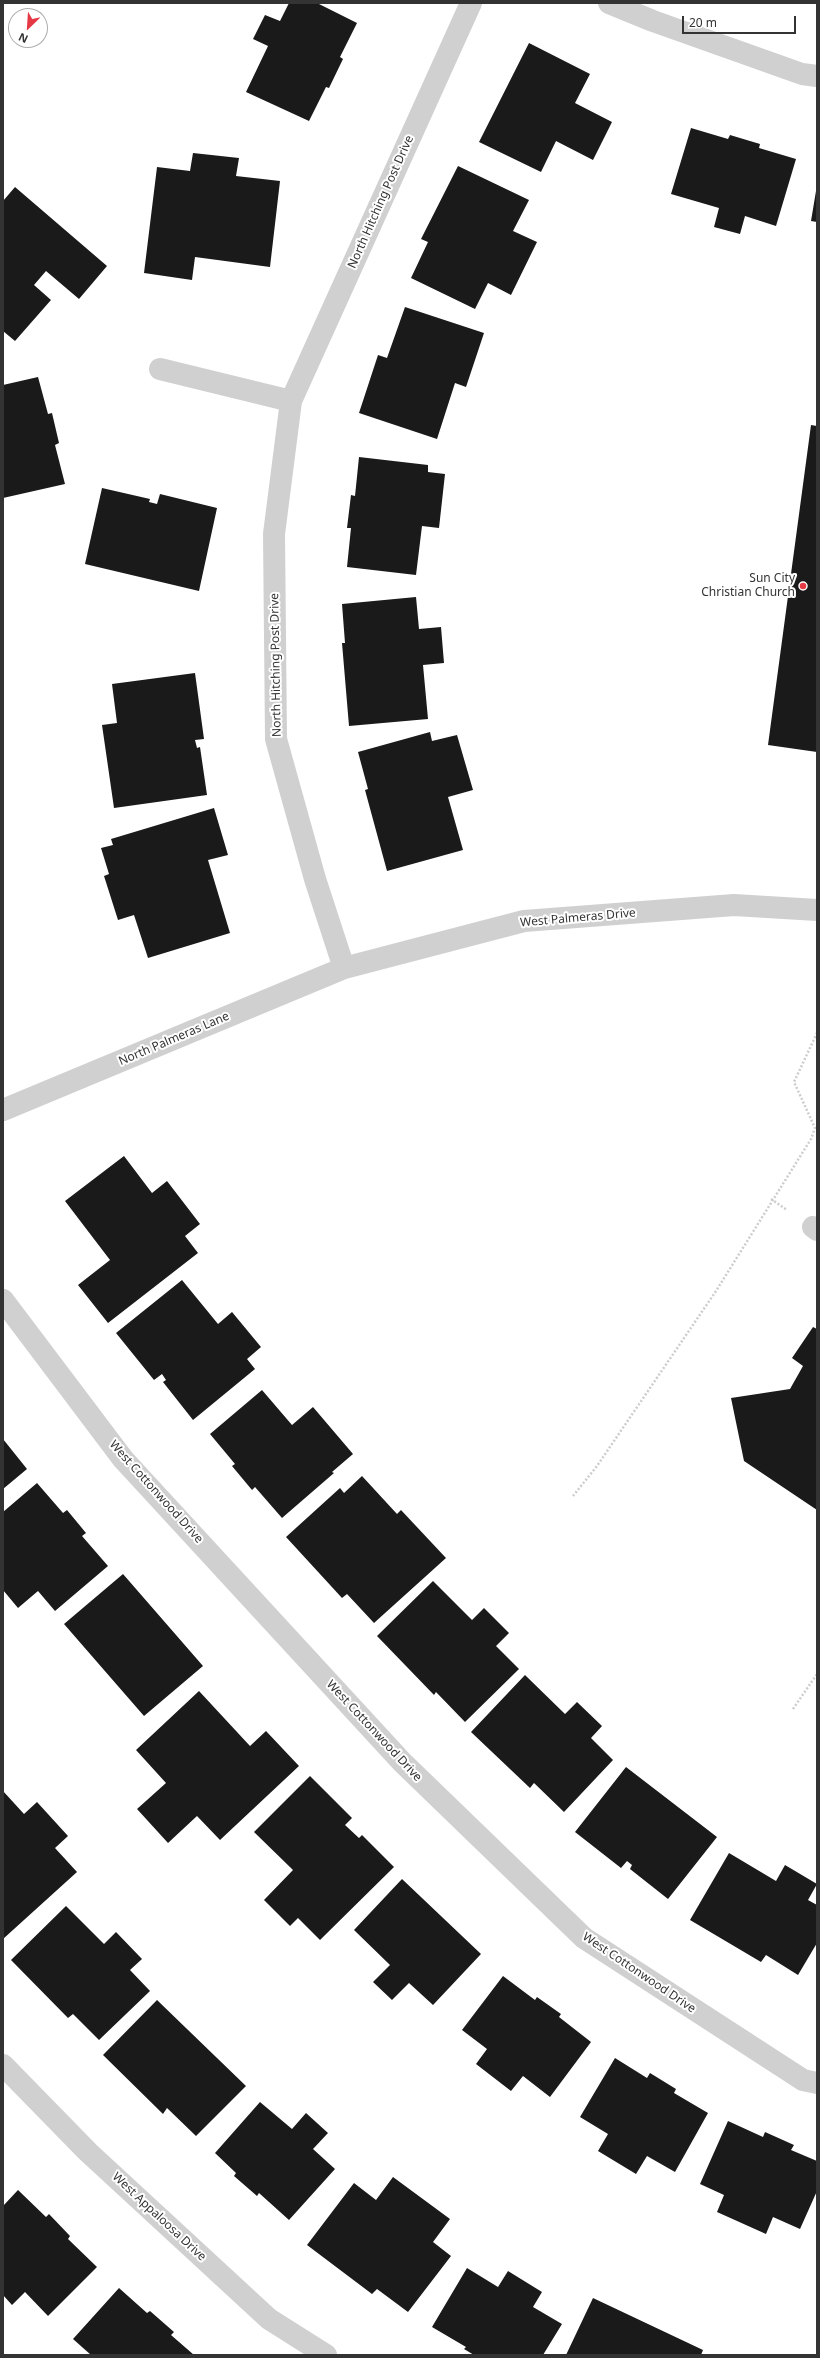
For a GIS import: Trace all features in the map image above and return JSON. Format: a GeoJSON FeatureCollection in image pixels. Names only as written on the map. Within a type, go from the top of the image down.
{"type":"FeatureCollection","features":[{"type":"Feature","properties":{"kind":"street","name":"North Hitching Post Drive"},"geometry":{"type":"LineString","coordinates":[[344,968],[315,879],[276,739],[274,534],[292,401],[471,3]]}},
{"type":"Feature","properties":{"kind":"street"},"geometry":{"type":"LineString","coordinates":[[609,3],[653,22],[802,74],[817,76]]}},
{"type":"Feature","properties":{"kind":"street"},"geometry":{"type":"LineString","coordinates":[[160,369],[292,401]]}},
{"type":"Feature","properties":{"kind":"street","name":"West Palmeras Drive"},"geometry":{"type":"LineString","coordinates":[[344,968],[524,921],[734,905],[817,910]]}},
{"type":"Feature","properties":{"kind":"street","name":"North Palmeras Lane"},"geometry":{"type":"LineString","coordinates":[[3,1110],[344,968]]}},
{"type":"Feature","properties":{"kind":"street","name":"West Cottonwood Drive"},"geometry":{"type":"LineString","coordinates":[[3,1300],[123,1459],[413,1773],[584,1938],[802,2080],[817,2083]]}},
{"type":"Feature","properties":{"kind":"street","name":"West Appaloosa Drive"},"geometry":{"type":"LineString","coordinates":[[3,2065],[88,2152],[269,2319],[326,2355]]}},
{"type":"Feature","properties":{"kind":"path"},"geometry":{"type":"LineString","coordinates":[[573,1496],[597,1466],[716,1291],[771,1199],[811,1138],[814,1128],[794,1082],[817,1032]]}},
{"type":"Feature","properties":{"kind":"path"},"geometry":{"type":"LineString","coordinates":[[793,1708],[817,1674]]}},
{"type":"Feature","properties":{"kind":"building"},"geometry":{"type":"Polygon","coordinates":[[[289,3],[317,3],[357,23],[340,57],[343,59],[329,88],[326,87],[309,121],[246,92],[268,46],[253,39],[265,15],[280,21],[289,3]]]}},
{"type":"Feature","properties":{"kind":"building"},"geometry":{"type":"Polygon","coordinates":[[[529,43],[590,74],[575,103],[612,122],[593,160],[556,141],[541,172],[479,142],[529,43]]]}},
{"type":"Feature","properties":{"kind":"building"},"geometry":{"type":"Polygon","coordinates":[[[691,128],[728,139],[730,135],[760,144],[759,148],[796,159],[776,226],[745,216],[740,234],[714,227],[719,208],[671,194],[691,128]]]}},
{"type":"Feature","properties":{"kind":"building"},"geometry":{"type":"Polygon","coordinates":[[[193,153],[239,158],[236,176],[280,181],[270,267],[195,257],[192,280],[144,273],[157,167],[190,171],[193,153]]]}},
{"type":"Feature","properties":{"kind":"building"},"geometry":{"type":"Polygon","coordinates":[[[458,166],[529,200],[513,231],[537,242],[511,295],[488,283],[475,309],[411,278],[428,242],[421,239],[458,166]]]}},
{"type":"Feature","properties":{"kind":"building"},"geometry":{"type":"Polygon","coordinates":[[[15,187],[107,266],[79,299],[46,271],[34,285],[51,300],[15,341],[3,331],[3,201],[15,187]]]}},
{"type":"Feature","properties":{"kind":"building"},"geometry":{"type":"Polygon","coordinates":[[[817,191],[817,222],[811,221],[817,191]]]}},
{"type":"Feature","properties":{"kind":"building"},"geometry":{"type":"Polygon","coordinates":[[[405,307],[484,333],[466,387],[455,383],[437,439],[359,413],[378,355],[387,358],[405,307]]]}},
{"type":"Feature","properties":{"kind":"building"},"geometry":{"type":"Polygon","coordinates":[[[38,377],[48,414],[52,413],[59,443],[55,445],[65,484],[3,498],[3,385],[38,377]]]}},
{"type":"Feature","properties":{"kind":"building","name":"Sun City Christian Church"},"geometry":{"type":"Polygon","coordinates":[[[811,425],[817,426],[817,752],[768,745],[811,425]]]}},
{"type":"Feature","properties":{"kind":"building"},"geometry":{"type":"Polygon","coordinates":[[[359,457],[428,465],[428,472],[445,474],[439,528],[422,526],[416,575],[347,567],[351,528],[347,528],[351,495],[355,496],[359,457]]]}},
{"type":"Feature","properties":{"kind":"building"},"geometry":{"type":"Polygon","coordinates":[[[102,488],[150,499],[149,502],[157,504],[160,494],[217,508],[199,591],[85,564],[102,488]]]}},
{"type":"Feature","properties":{"kind":"building"},"geometry":{"type":"Polygon","coordinates":[[[416,597],[419,629],[441,627],[444,663],[423,665],[428,719],[349,726],[342,643],[345,643],[342,604],[416,597]]]}},
{"type":"Feature","properties":{"kind":"building"},"geometry":{"type":"Polygon","coordinates":[[[195,673],[204,739],[195,740],[197,748],[200,747],[207,795],[114,808],[102,725],[117,723],[112,684],[195,673]]]}},
{"type":"Feature","properties":{"kind":"building"},"geometry":{"type":"Polygon","coordinates":[[[430,732],[432,741],[457,735],[473,790],[448,797],[463,850],[387,871],[365,790],[368,789],[358,752],[430,732]]]}},
{"type":"Feature","properties":{"kind":"building"},"geometry":{"type":"Polygon","coordinates":[[[214,808],[228,855],[208,860],[230,933],[148,958],[134,915],[118,920],[104,876],[109,874],[101,848],[113,845],[111,839],[214,808]]]}},
{"type":"Feature","properties":{"kind":"building"},"geometry":{"type":"Polygon","coordinates":[[[124,1156],[152,1193],[167,1181],[200,1224],[185,1236],[198,1253],[108,1323],[78,1285],[110,1260],[65,1201],[124,1156]]]}},
{"type":"Feature","properties":{"kind":"building"},"geometry":{"type":"Polygon","coordinates":[[[182,1280],[218,1324],[232,1312],[261,1347],[247,1359],[255,1369],[193,1420],[163,1382],[166,1380],[162,1374],[154,1380],[116,1333],[182,1280]]]}},
{"type":"Feature","properties":{"kind":"building"},"geometry":{"type":"Polygon","coordinates":[[[813,1327],[817,1329],[817,1510],[744,1461],[731,1398],[790,1389],[803,1366],[792,1358],[813,1327]]]}},
{"type":"Feature","properties":{"kind":"building"},"geometry":{"type":"Polygon","coordinates":[[[262,1390],[292,1425],[313,1407],[353,1454],[332,1472],[334,1473],[282,1518],[255,1487],[252,1490],[232,1466],[235,1464],[210,1434],[262,1390]]]}},
{"type":"Feature","properties":{"kind":"building"},"geometry":{"type":"Polygon","coordinates":[[[3,1439],[27,1469],[3,1489],[3,1439]]]}},
{"type":"Feature","properties":{"kind":"building"},"geometry":{"type":"Polygon","coordinates":[[[362,1476],[397,1514],[401,1510],[446,1558],[374,1623],[347,1594],[342,1598],[286,1537],[340,1488],[344,1493],[362,1476]]]}},
{"type":"Feature","properties":{"kind":"building"},"geometry":{"type":"Polygon","coordinates":[[[37,1483],[63,1513],[67,1510],[86,1533],[82,1536],[108,1566],[55,1611],[38,1591],[18,1608],[3,1590],[3,1512],[37,1483]]]}},
{"type":"Feature","properties":{"kind":"building"},"geometry":{"type":"Polygon","coordinates":[[[123,1574],[203,1666],[144,1716],[64,1624],[123,1574]]]}},
{"type":"Feature","properties":{"kind":"building"},"geometry":{"type":"Polygon","coordinates":[[[433,1581],[472,1620],[484,1608],[509,1633],[496,1646],[519,1669],[465,1722],[436,1692],[434,1695],[377,1636],[433,1581]]]}},
{"type":"Feature","properties":{"kind":"building"},"geometry":{"type":"Polygon","coordinates":[[[525,1675],[565,1714],[577,1702],[602,1726],[591,1738],[613,1760],[564,1812],[534,1783],[530,1788],[471,1732],[525,1675]]]}},
{"type":"Feature","properties":{"kind":"building"},"geometry":{"type":"Polygon","coordinates":[[[199,1691],[250,1746],[266,1731],[299,1766],[220,1840],[197,1816],[168,1843],[137,1809],[166,1783],[136,1750],[199,1691]]]}},
{"type":"Feature","properties":{"kind":"building"},"geometry":{"type":"Polygon","coordinates":[[[626,1767],[717,1837],[668,1899],[630,1869],[632,1865],[627,1861],[621,1868],[575,1832],[626,1767]]]}},
{"type":"Feature","properties":{"kind":"building"},"geometry":{"type":"Polygon","coordinates":[[[310,1776],[352,1818],[345,1825],[359,1838],[362,1835],[394,1867],[320,1940],[298,1918],[290,1926],[264,1900],[293,1870],[254,1832],[310,1776]]]}},
{"type":"Feature","properties":{"kind":"building"},"geometry":{"type":"Polygon","coordinates":[[[3,1791],[24,1814],[37,1802],[68,1836],[55,1848],[77,1872],[3,1939],[3,1791]]]}},
{"type":"Feature","properties":{"kind":"building"},"geometry":{"type":"Polygon","coordinates":[[[729,1853],[776,1881],[785,1865],[817,1884],[808,1900],[817,1905],[817,1943],[798,1975],[766,1955],[761,1962],[690,1920],[729,1853]]]}},
{"type":"Feature","properties":{"kind":"building"},"geometry":{"type":"Polygon","coordinates":[[[402,1879],[481,1954],[433,2005],[409,1983],[392,2000],[373,1982],[390,1965],[354,1930],[402,1879]]]}},
{"type":"Feature","properties":{"kind":"building"},"geometry":{"type":"Polygon","coordinates":[[[66,1906],[104,1944],[116,1932],[142,1959],[130,1970],[150,1991],[99,2040],[73,2014],[68,2018],[11,1960],[66,1906]]]}},
{"type":"Feature","properties":{"kind":"building"},"geometry":{"type":"Polygon","coordinates":[[[503,1976],[535,2000],[537,1997],[561,2014],[559,2017],[591,2042],[550,2097],[523,2076],[511,2091],[476,2064],[487,2049],[462,2030],[503,1976]]]}},
{"type":"Feature","properties":{"kind":"building"},"geometry":{"type":"Polygon","coordinates":[[[157,2000],[246,2086],[196,2136],[167,2108],[163,2114],[103,2055],[157,2000]]]}},
{"type":"Feature","properties":{"kind":"building"},"geometry":{"type":"Polygon","coordinates":[[[615,2058],[647,2078],[650,2073],[676,2089],[674,2093],[708,2113],[675,2172],[647,2156],[636,2174],[598,2151],[608,2134],[580,2117],[615,2058]]]}},
{"type":"Feature","properties":{"kind":"building"},"geometry":{"type":"Polygon","coordinates":[[[260,2102],[292,2129],[306,2113],[328,2133],[313,2149],[335,2169],[289,2220],[259,2193],[257,2196],[234,2176],[236,2173],[215,2153],[260,2102]]]}},
{"type":"Feature","properties":{"kind":"building"},"geometry":{"type":"Polygon","coordinates":[[[728,2121],[763,2137],[765,2132],[794,2145],[791,2150],[817,2161],[817,2191],[800,2229],[773,2217],[766,2234],[717,2212],[724,2195],[700,2184],[728,2121]]]}},
{"type":"Feature","properties":{"kind":"building"},"geometry":{"type":"Polygon","coordinates":[[[393,2177],[450,2219],[433,2242],[451,2256],[408,2312],[377,2289],[372,2294],[307,2245],[354,2183],[376,2200],[393,2177]]]}},
{"type":"Feature","properties":{"kind":"building"},"geometry":{"type":"Polygon","coordinates":[[[18,2190],[46,2217],[49,2214],[70,2236],[68,2239],[97,2267],[48,2316],[25,2292],[12,2305],[3,2295],[3,2206],[18,2190]]]}},
{"type":"Feature","properties":{"kind":"building"},"geometry":{"type":"Polygon","coordinates":[[[467,2268],[498,2287],[508,2271],[542,2292],[533,2307],[562,2324],[543,2355],[474,2355],[464,2349],[466,2347],[432,2327],[467,2268]]]}},
{"type":"Feature","properties":{"kind":"building"},"geometry":{"type":"Polygon","coordinates":[[[119,2288],[147,2313],[150,2311],[174,2332],[171,2335],[194,2355],[91,2355],[73,2339],[119,2288]]]}},
{"type":"Feature","properties":{"kind":"building"},"geometry":{"type":"Polygon","coordinates":[[[593,2298],[703,2350],[701,2355],[566,2355],[593,2298]]]}},
{"type":"Feature","properties":{"kind":"place","name":"Sun City Christian Church"},"geometry":{"type":"Point","coordinates":[803,586]}}]}
